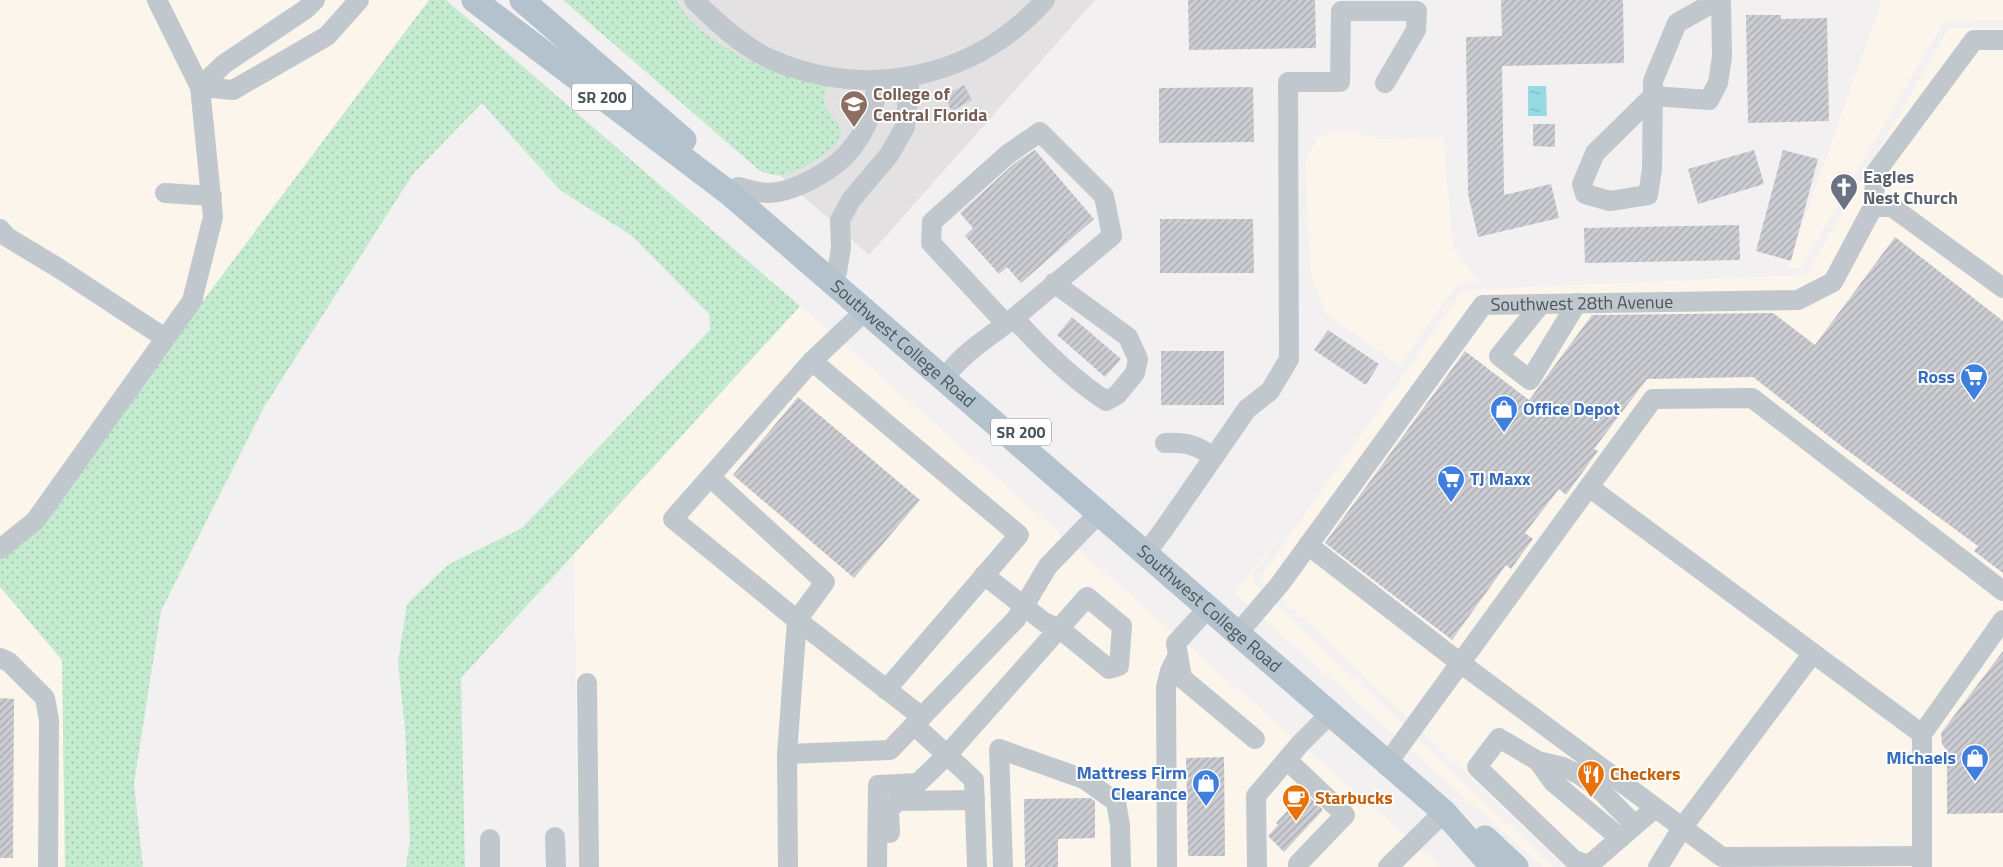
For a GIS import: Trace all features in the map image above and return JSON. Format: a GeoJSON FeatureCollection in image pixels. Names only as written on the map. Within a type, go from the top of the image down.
{"type":"FeatureCollection","features":[{"type":"Feature","properties":{"kind":"main road","name":"Southwest College Road"},"geometry":{"type":"LineString","coordinates":[[474,0],[729,193],[1444,812],[1493,867]]}},
{"type":"Feature","properties":{"kind":"main road","name":"Southwest College Road"},"geometry":{"type":"LineString","coordinates":[[522,0],[1394,754],[1516,867]]}},
{"type":"Feature","properties":{"kind":"street"},"geometry":{"type":"LineString","coordinates":[[0,549],[35,521],[192,301],[213,217],[200,87],[157,0]]}},
{"type":"Feature","properties":{"kind":"street"},"geometry":{"type":"LineString","coordinates":[[200,87],[224,64],[306,9],[315,0]]}},
{"type":"Feature","properties":{"kind":"street"},"geometry":{"type":"LineString","coordinates":[[200,87],[233,90],[327,36],[359,0]]}},
{"type":"Feature","properties":{"kind":"street"},"geometry":{"type":"LineString","coordinates":[[694,0],[726,30],[770,59],[824,76],[876,80],[910,76],[970,58],[1011,32],[1045,0]]}},
{"type":"Feature","properties":{"kind":"street"},"geometry":{"type":"LineString","coordinates":[[1720,0],[1676,23],[1653,81],[1653,96],[1652,169],[1648,195],[1610,201],[1585,194],[1582,184],[1595,153],[1653,96],[1709,100],[1718,83],[1722,57],[1720,0]]}},
{"type":"Feature","properties":{"kind":"street"},"geometry":{"type":"LineString","coordinates":[[1152,545],[1247,409],[1270,391],[1289,359],[1288,82],[1340,82],[1341,11],[1416,11],[1416,30],[1385,83]]}},
{"type":"Feature","properties":{"kind":"street"},"geometry":{"type":"LineString","coordinates":[[2003,40],[1974,40],[1876,172],[1873,207],[1892,207],[2003,288]]}},
{"type":"Feature","properties":{"kind":"street"},"geometry":{"type":"LineString","coordinates":[[837,272],[841,248],[840,220],[851,200],[889,155],[905,127],[910,76]]}},
{"type":"Feature","properties":{"kind":"street"},"geometry":{"type":"LineString","coordinates":[[738,187],[767,193],[790,189],[798,187],[829,169],[854,146],[875,102],[876,80]]}},
{"type":"Feature","properties":{"kind":"street"},"geometry":{"type":"LineString","coordinates":[[950,370],[963,355],[1010,321],[1054,283],[1112,236],[1104,196],[1040,132],[1008,154],[932,222],[931,244],[1010,321],[1087,388],[1106,401],[1117,395],[1135,373],[1138,359],[1128,337],[1054,283]]}},
{"type":"Feature","properties":{"kind":"street"},"geometry":{"type":"LineString","coordinates":[[165,193],[212,196]]}},
{"type":"Feature","properties":{"kind":"street","name":"Southwest 28th Avenue"},"geometry":{"type":"LineString","coordinates":[[1245,625],[1280,584],[1483,305],[1798,300],[1833,282],[1873,207]]}},
{"type":"Feature","properties":{"kind":"street"},"geometry":{"type":"LineString","coordinates":[[2,236],[60,269],[165,338]]}},
{"type":"Feature","properties":{"kind":"street"},"geometry":{"type":"LineString","coordinates":[[1541,304],[1499,356],[1530,380],[1578,302]]}},
{"type":"Feature","properties":{"kind":"street"},"geometry":{"type":"LineString","coordinates":[[865,311],[812,361],[673,519],[886,690],[918,721],[947,755],[974,780],[977,867]]}},
{"type":"Feature","properties":{"kind":"street"},"geometry":{"type":"LineString","coordinates":[[812,361],[1018,535],[886,690]]}},
{"type":"Feature","properties":{"kind":"street"},"geometry":{"type":"LineString","coordinates":[[1394,754],[1459,662],[1653,399],[1752,398],[2003,591]]}},
{"type":"Feature","properties":{"kind":"street"},"geometry":{"type":"LineString","coordinates":[[1165,443],[1181,442],[1198,446],[1214,457]]}},
{"type":"Feature","properties":{"kind":"street"},"geometry":{"type":"LineString","coordinates":[[710,477],[826,582],[797,620],[787,754],[788,867]]}},
{"type":"Feature","properties":{"kind":"street"},"geometry":{"type":"LineString","coordinates":[[1589,487],[1922,734]]}},
{"type":"Feature","properties":{"kind":"street"},"geometry":{"type":"LineString","coordinates":[[787,754],[890,750],[1016,618],[1048,566],[1099,513]]}},
{"type":"Feature","properties":{"kind":"street"},"geometry":{"type":"LineString","coordinates":[[1308,545],[1459,662],[1722,857],[1827,862],[1922,861],[1922,734],[2003,620]]}},
{"type":"Feature","properties":{"kind":"street"},"geometry":{"type":"LineString","coordinates":[[877,867],[878,785],[918,783],[947,755],[1060,629],[1044,622],[984,575]]}},
{"type":"Feature","properties":{"kind":"street"},"geometry":{"type":"LineString","coordinates":[[1208,608],[1176,643],[1182,678],[1255,739]]}},
{"type":"Feature","properties":{"kind":"street"},"geometry":{"type":"LineString","coordinates":[[1658,867],[1682,828],[1813,653]]}},
{"type":"Feature","properties":{"kind":"street"},"geometry":{"type":"LineString","coordinates":[[1167,867],[1166,687],[1170,672],[1178,655]]}},
{"type":"Feature","properties":{"kind":"street"},"geometry":{"type":"LineString","coordinates":[[0,658],[9,662],[45,698],[49,720],[48,867]]}},
{"type":"Feature","properties":{"kind":"street"},"geometry":{"type":"LineString","coordinates":[[587,683],[589,867]]}},
{"type":"Feature","properties":{"kind":"street"},"geometry":{"type":"LineString","coordinates":[[1257,867],[1256,796],[1330,714]]}},
{"type":"Feature","properties":{"kind":"street"},"geometry":{"type":"LineString","coordinates":[[1635,825],[1597,788],[1580,775],[1563,767],[1538,761],[1499,738],[1476,767],[1574,860],[1589,865],[1655,808]]}},
{"type":"Feature","properties":{"kind":"street"},"geometry":{"type":"LineString","coordinates":[[1003,867],[999,749],[1084,780],[1116,802],[1120,825],[1121,867]]}},
{"type":"Feature","properties":{"kind":"street"},"geometry":{"type":"LineString","coordinates":[[1287,760],[1345,815],[1298,864],[1298,867]]}},
{"type":"Feature","properties":{"kind":"street"},"geometry":{"type":"LineString","coordinates":[[1538,761],[1553,782],[1620,838]]}},
{"type":"Feature","properties":{"kind":"street"},"geometry":{"type":"LineString","coordinates":[[890,867],[889,810],[897,801],[975,800]]}},
{"type":"Feature","properties":{"kind":"street"},"geometry":{"type":"LineString","coordinates":[[1397,864],[1444,812]]}},
{"type":"Feature","properties":{"kind":"street"},"geometry":{"type":"LineString","coordinates":[[555,837],[556,867]]}},
{"type":"Feature","properties":{"kind":"street"},"geometry":{"type":"LineString","coordinates":[[490,839],[490,867]]}},
{"type":"Feature","properties":{"kind":"shaded area"},"geometry":{"type":"Polygon","coordinates":[[[0,0],[429,0],[51,503],[0,554],[0,0]]]}},
{"type":"Feature","properties":{"kind":"shaded area","name":"College of Central Florida"},"geometry":{"type":"Polygon","coordinates":[[[585,0],[1095,0],[869,255],[585,0]]]}},
{"type":"Feature","properties":{"kind":"shaded area"},"geometry":{"type":"Polygon","coordinates":[[[1882,0],[2003,0],[2003,20],[1949,21],[1942,25],[1801,268],[1787,268],[1882,0]]]}},
{"type":"Feature","properties":{"kind":"shaded area"},"geometry":{"type":"Polygon","coordinates":[[[1949,28],[2003,28],[2003,867],[1565,867],[1260,578],[1463,290],[1806,275],[1949,28]]]}},
{"type":"Feature","properties":{"kind":"shaded area"},"geometry":{"type":"Polygon","coordinates":[[[1343,129],[1379,139],[1443,137],[1453,247],[1479,282],[1463,283],[1456,286],[1400,365],[1327,315],[1311,276],[1305,162],[1318,137],[1343,129]]]}},
{"type":"Feature","properties":{"kind":"shaded area"},"geometry":{"type":"Polygon","coordinates":[[[800,306],[1441,867],[578,867],[574,553],[800,306]]]}},
{"type":"Feature","properties":{"kind":"shaded area"},"geometry":{"type":"Polygon","coordinates":[[[1294,517],[1253,574],[1254,583],[1553,867],[1543,867],[1235,593],[1294,517]]]}},
{"type":"Feature","properties":{"kind":"shaded area"},"geometry":{"type":"Polygon","coordinates":[[[0,587],[62,660],[65,867],[0,867],[0,587]]]}},
{"type":"Feature","properties":{"kind":"green space"},"geometry":{"type":"Polygon","coordinates":[[[429,0],[446,0],[800,306],[461,678],[465,867],[406,867],[410,840],[405,729],[398,662],[407,604],[449,564],[522,528],[710,330],[709,314],[632,236],[560,190],[482,103],[413,174],[264,407],[161,611],[134,783],[143,867],[65,867],[62,660],[0,587],[0,554],[51,503],[429,0]]]}},
{"type":"Feature","properties":{"kind":"green space"},"geometry":{"type":"Polygon","coordinates":[[[563,0],[676,0],[692,22],[737,54],[774,72],[827,87],[824,102],[840,129],[839,139],[835,145],[819,158],[793,172],[777,175],[760,171],[563,0]]]}},
{"type":"Feature","properties":{"kind":"water"},"geometry":{"type":"Polygon","coordinates":[[[1528,86],[1546,86],[1547,116],[1528,116],[1528,86]]]}},
{"type":"Feature","properties":{"kind":"building"},"geometry":{"type":"Polygon","coordinates":[[[1188,0],[1315,0],[1316,48],[1189,50],[1188,0]]]}},
{"type":"Feature","properties":{"kind":"building"},"geometry":{"type":"Polygon","coordinates":[[[1501,0],[1623,0],[1624,63],[1502,66],[1504,195],[1551,184],[1559,218],[1478,237],[1468,194],[1466,37],[1502,36],[1501,0]]]}},
{"type":"Feature","properties":{"kind":"building"},"geometry":{"type":"Polygon","coordinates":[[[1746,15],[1781,15],[1781,19],[1827,18],[1829,121],[1748,123],[1746,15]]]}},
{"type":"Feature","properties":{"kind":"building"},"geometry":{"type":"Polygon","coordinates":[[[964,85],[972,100],[952,111],[944,96],[964,85]]]}},
{"type":"Feature","properties":{"kind":"building"},"geometry":{"type":"Polygon","coordinates":[[[1253,87],[1254,142],[1159,143],[1159,88],[1253,87]]]}},
{"type":"Feature","properties":{"kind":"building"},"geometry":{"type":"Polygon","coordinates":[[[1533,124],[1555,124],[1555,147],[1533,146],[1533,124]]]}},
{"type":"Feature","properties":{"kind":"building"},"geometry":{"type":"Polygon","coordinates":[[[1035,150],[1094,219],[1021,283],[1007,267],[999,274],[965,236],[973,228],[960,213],[1015,163],[1035,150]]]}},
{"type":"Feature","properties":{"kind":"building"},"geometry":{"type":"Polygon","coordinates":[[[1754,150],[1764,184],[1698,204],[1688,169],[1754,150]]]}},
{"type":"Feature","properties":{"kind":"building"},"geometry":{"type":"Polygon","coordinates":[[[1783,150],[1818,159],[1791,261],[1756,251],[1783,150]]]}},
{"type":"Feature","properties":{"kind":"building"},"geometry":{"type":"Polygon","coordinates":[[[1160,219],[1253,219],[1254,273],[1160,273],[1160,219]]]}},
{"type":"Feature","properties":{"kind":"building"},"geometry":{"type":"Polygon","coordinates":[[[1739,225],[1740,260],[1585,263],[1584,228],[1739,225]]]}},
{"type":"Feature","properties":{"kind":"building"},"geometry":{"type":"Polygon","coordinates":[[[1895,237],[2003,321],[2003,573],[1974,551],[1978,546],[1840,445],[1753,377],[1647,379],[1594,449],[1598,451],[1566,495],[1559,489],[1525,533],[1533,539],[1511,569],[1506,565],[1452,640],[1325,543],[1465,351],[1529,400],[1592,315],[1773,313],[1815,345],[1895,237]]]}},
{"type":"Feature","properties":{"kind":"building"},"geometry":{"type":"Polygon","coordinates":[[[1072,317],[1121,359],[1105,377],[1057,335],[1072,317]]]}},
{"type":"Feature","properties":{"kind":"building"},"geometry":{"type":"Polygon","coordinates":[[[1328,330],[1379,364],[1366,385],[1314,350],[1328,330]]]}},
{"type":"Feature","properties":{"kind":"building"},"geometry":{"type":"Polygon","coordinates":[[[1161,351],[1224,351],[1224,405],[1161,405],[1161,351]]]}},
{"type":"Feature","properties":{"kind":"building"},"geometry":{"type":"Polygon","coordinates":[[[798,397],[920,500],[854,578],[733,475],[798,397]]]}},
{"type":"Feature","properties":{"kind":"building"},"geometry":{"type":"Polygon","coordinates":[[[2003,651],[2003,813],[1947,814],[1947,751],[1942,744],[1941,733],[2003,651]]]}},
{"type":"Feature","properties":{"kind":"building"},"geometry":{"type":"Polygon","coordinates":[[[0,698],[14,699],[13,858],[0,858],[0,698]]]}},
{"type":"Feature","properties":{"kind":"building","name":"Mattress Firm Clearance"},"geometry":{"type":"Polygon","coordinates":[[[1224,757],[1225,856],[1188,856],[1186,758],[1224,757]]]}},
{"type":"Feature","properties":{"kind":"building","name":"Starbucks"},"geometry":{"type":"Polygon","coordinates":[[[1306,794],[1323,810],[1284,852],[1268,836],[1278,825],[1276,823],[1290,808],[1292,810],[1306,794]]]}},
{"type":"Feature","properties":{"kind":"building"},"geometry":{"type":"Polygon","coordinates":[[[1090,798],[1095,801],[1095,838],[1058,839],[1058,867],[1025,867],[1024,799],[1090,798]]]}},
{"type":"Feature","properties":{"kind":"place","name":"College of Central Florida"},"geometry":{"type":"Point","coordinates":[854,128]}},
{"type":"Feature","properties":{"kind":"place","name":"Eagles Nest Church"},"geometry":{"type":"Point","coordinates":[1844,211]}},
{"type":"Feature","properties":{"kind":"place","name":"Ross"},"geometry":{"type":"Point","coordinates":[1974,401]}},
{"type":"Feature","properties":{"kind":"place","name":"Office Depot"},"geometry":{"type":"Point","coordinates":[1504,433]}},
{"type":"Feature","properties":{"kind":"place","name":"TJ Maxx"},"geometry":{"type":"Point","coordinates":[1451,503]}},
{"type":"Feature","properties":{"kind":"place","name":"Michaels"},"geometry":{"type":"Point","coordinates":[1975,782]}},
{"type":"Feature","properties":{"kind":"place","name":"Checkers"},"geometry":{"type":"Point","coordinates":[1591,798]}},
{"type":"Feature","properties":{"kind":"place","name":"Mattress Firm Clearance"},"geometry":{"type":"Point","coordinates":[1206,807]}},
{"type":"Feature","properties":{"kind":"place","name":"Starbucks"},"geometry":{"type":"Point","coordinates":[1296,822]}}]}
